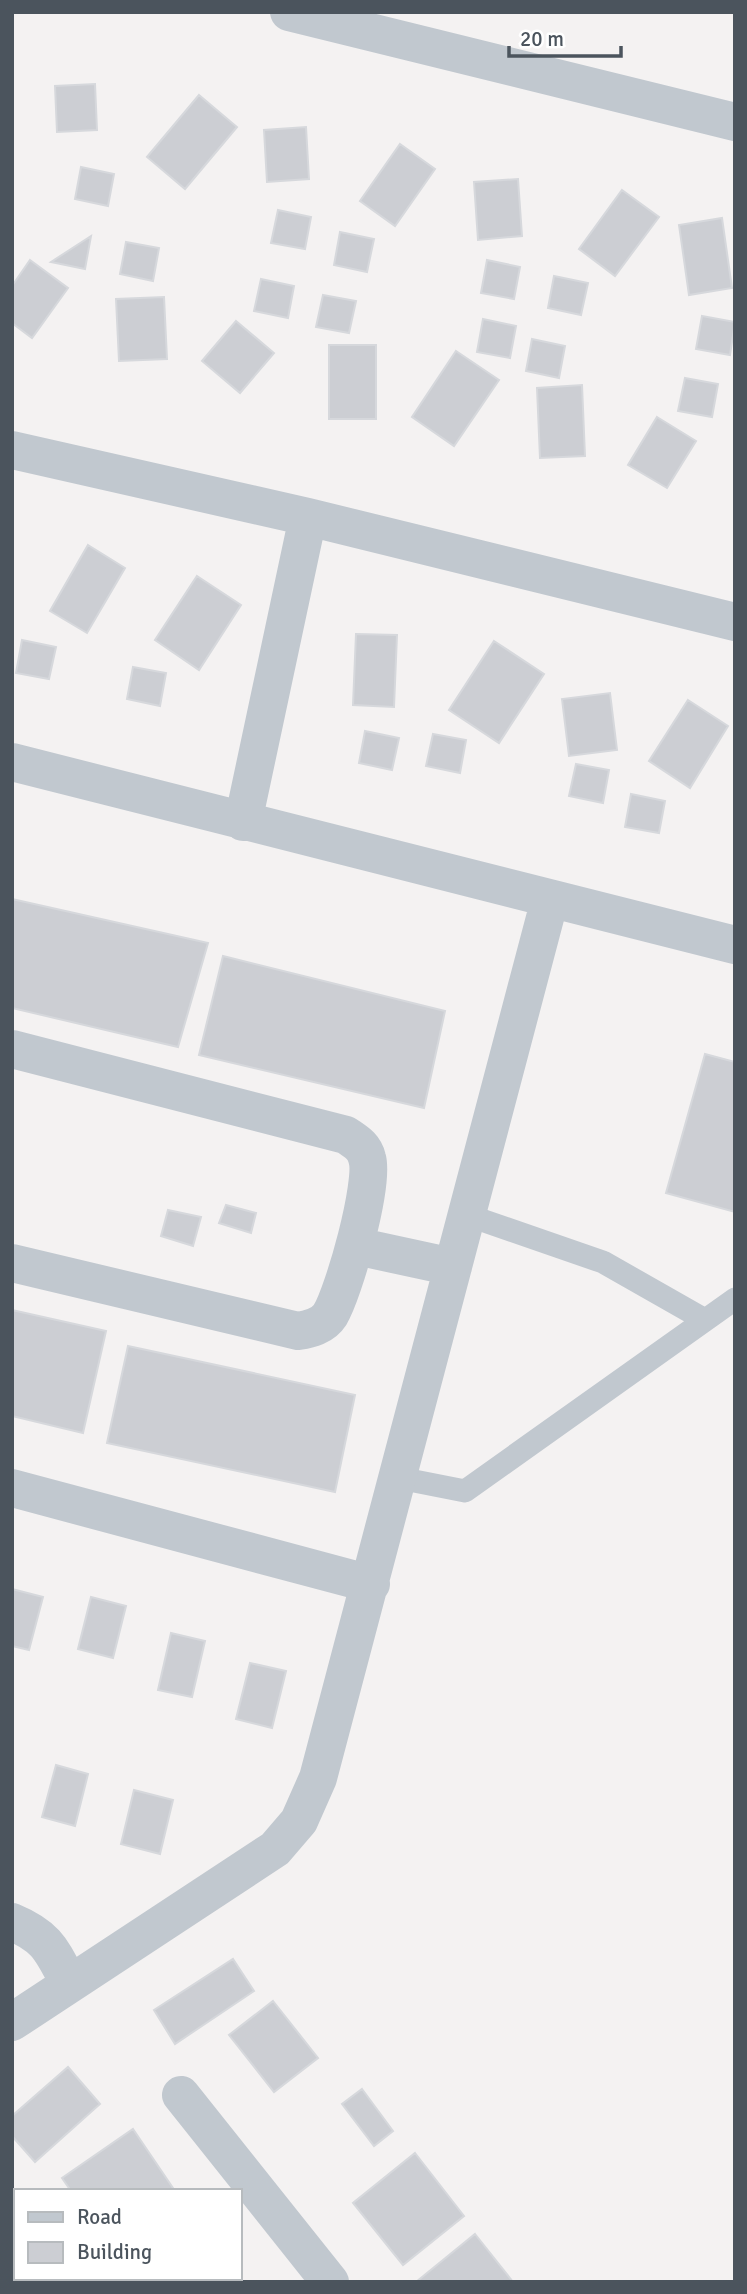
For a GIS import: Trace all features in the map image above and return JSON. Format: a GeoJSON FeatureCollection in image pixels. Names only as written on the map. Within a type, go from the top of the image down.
{"type":"FeatureCollection","features":[{"type":"Feature","properties":{"kind":"street"},"geometry":{"type":"LineString","coordinates":[[301,14],[735,122]]}},
{"type":"Feature","properties":{"kind":"street"},"geometry":{"type":"LineString","coordinates":[[12,450],[308,517],[735,621]]}},
{"type":"Feature","properties":{"kind":"street"},"geometry":{"type":"LineString","coordinates":[[243,822],[308,517]]}},
{"type":"Feature","properties":{"kind":"street"},"geometry":{"type":"LineString","coordinates":[[12,762],[735,945]]}},
{"type":"Feature","properties":{"kind":"street"},"geometry":{"type":"LineString","coordinates":[[12,2022],[275,1849],[299,1821],[318,1779],[550,899]]}},
{"type":"Feature","properties":{"kind":"street"},"geometry":{"type":"LineString","coordinates":[[12,1049],[346,1135],[362,1146],[369,1161],[356,1246],[330,1314],[321,1324],[298,1331],[12,1263]]}},
{"type":"Feature","properties":{"kind":"street"},"geometry":{"type":"LineString","coordinates":[[356,1246],[453,1267]]}},
{"type":"Feature","properties":{"kind":"street"},"geometry":{"type":"LineString","coordinates":[[12,1488],[371,1584]]}},
{"type":"Feature","properties":{"kind":"street"},"geometry":{"type":"LineString","coordinates":[[12,1922],[31,1930],[48,1943],[69,1983]]}},
{"type":"Feature","properties":{"kind":"street"},"geometry":{"type":"LineString","coordinates":[[181,2095],[314,2276]]}},
{"type":"Feature","properties":{"kind":"lane"},"geometry":{"type":"LineString","coordinates":[[467,1215],[603,1262],[705,1320]]}},
{"type":"Feature","properties":{"kind":"lane"},"geometry":{"type":"LineString","coordinates":[[399,1478],[465,1491],[735,1299]]}},
{"type":"Feature","properties":{"kind":"building"},"geometry":{"type":"Polygon","coordinates":[[[95,84],[97,130],[57,132],[55,86],[95,84]]]}},
{"type":"Feature","properties":{"kind":"building"},"geometry":{"type":"Polygon","coordinates":[[[199,95],[237,127],[185,189],[147,157],[199,95]]]}},
{"type":"Feature","properties":{"kind":"building"},"geometry":{"type":"Polygon","coordinates":[[[306,127],[309,179],[267,182],[264,130],[306,127]]]}},
{"type":"Feature","properties":{"kind":"building"},"geometry":{"type":"Polygon","coordinates":[[[400,144],[435,169],[395,226],[360,201],[400,144]]]}},
{"type":"Feature","properties":{"kind":"building"},"geometry":{"type":"Polygon","coordinates":[[[81,167],[114,174],[108,206],[75,199],[81,167]]]}},
{"type":"Feature","properties":{"kind":"building"},"geometry":{"type":"Polygon","coordinates":[[[518,179],[522,236],[478,240],[474,182],[518,179]]]}},
{"type":"Feature","properties":{"kind":"building"},"geometry":{"type":"Polygon","coordinates":[[[622,190],[659,217],[615,276],[579,249],[622,190]]]}},
{"type":"Feature","properties":{"kind":"building"},"geometry":{"type":"Polygon","coordinates":[[[278,210],[311,217],[305,249],[271,243],[278,210]]]}},
{"type":"Feature","properties":{"kind":"building"},"geometry":{"type":"Polygon","coordinates":[[[722,218],[732,288],[689,295],[679,225],[722,218]]]}},
{"type":"Feature","properties":{"kind":"building"},"geometry":{"type":"Polygon","coordinates":[[[340,232],[374,239],[367,272],[334,265],[340,232]]]}},
{"type":"Feature","properties":{"kind":"building"},"geometry":{"type":"Polygon","coordinates":[[[91,236],[85,269],[51,262],[91,236]]]}},
{"type":"Feature","properties":{"kind":"building"},"geometry":{"type":"Polygon","coordinates":[[[126,242],[159,248],[153,281],[120,274],[126,242]]]}},
{"type":"Feature","properties":{"kind":"building"},"geometry":{"type":"Polygon","coordinates":[[[30,260],[68,288],[32,338],[12,323],[12,286],[30,260]]]}},
{"type":"Feature","properties":{"kind":"building"},"geometry":{"type":"Polygon","coordinates":[[[487,260],[520,267],[514,299],[481,293],[487,260]]]}},
{"type":"Feature","properties":{"kind":"building"},"geometry":{"type":"Polygon","coordinates":[[[554,276],[588,283],[581,315],[548,308],[554,276]]]}},
{"type":"Feature","properties":{"kind":"building"},"geometry":{"type":"Polygon","coordinates":[[[261,279],[294,286],[288,318],[254,311],[261,279]]]}},
{"type":"Feature","properties":{"kind":"building"},"geometry":{"type":"Polygon","coordinates":[[[323,295],[356,301],[349,333],[316,327],[323,295]]]}},
{"type":"Feature","properties":{"kind":"building"},"geometry":{"type":"Polygon","coordinates":[[[164,297],[167,359],[119,361],[116,299],[164,297]]]}},
{"type":"Feature","properties":{"kind":"building"},"geometry":{"type":"Polygon","coordinates":[[[702,316],[735,322],[730,355],[696,349],[702,316]]]}},
{"type":"Feature","properties":{"kind":"building"},"geometry":{"type":"Polygon","coordinates":[[[483,319],[516,326],[510,358],[477,352],[483,319]]]}},
{"type":"Feature","properties":{"kind":"building"},"geometry":{"type":"Polygon","coordinates":[[[236,321],[274,353],[240,393],[202,361],[236,321]]]}},
{"type":"Feature","properties":{"kind":"building"},"geometry":{"type":"Polygon","coordinates":[[[532,339],[565,346],[559,378],[526,371],[532,339]]]}},
{"type":"Feature","properties":{"kind":"building"},"geometry":{"type":"Polygon","coordinates":[[[329,345],[376,345],[376,419],[329,419],[329,345]]]}},
{"type":"Feature","properties":{"kind":"building"},"geometry":{"type":"Polygon","coordinates":[[[456,351],[499,380],[454,446],[412,417],[456,351]]]}},
{"type":"Feature","properties":{"kind":"building"},"geometry":{"type":"Polygon","coordinates":[[[685,378],[718,384],[712,417],[678,411],[685,378]]]}},
{"type":"Feature","properties":{"kind":"building"},"geometry":{"type":"Polygon","coordinates":[[[582,385],[585,456],[540,458],[537,388],[582,385]]]}},
{"type":"Feature","properties":{"kind":"building"},"geometry":{"type":"Polygon","coordinates":[[[657,417],[696,441],[667,488],[628,465],[657,417]]]}},
{"type":"Feature","properties":{"kind":"building"},"geometry":{"type":"Polygon","coordinates":[[[88,545],[125,568],[87,633],[50,611],[88,545]]]}},
{"type":"Feature","properties":{"kind":"building"},"geometry":{"type":"Polygon","coordinates":[[[197,576],[241,605],[199,670],[155,640],[197,576]]]}},
{"type":"Feature","properties":{"kind":"building"},"geometry":{"type":"Polygon","coordinates":[[[356,634],[397,635],[394,707],[353,705],[356,634]]]}},
{"type":"Feature","properties":{"kind":"building"},"geometry":{"type":"Polygon","coordinates":[[[22,640],[56,647],[49,679],[16,673],[22,640]]]}},
{"type":"Feature","properties":{"kind":"building"},"geometry":{"type":"Polygon","coordinates":[[[494,641],[544,674],[499,743],[449,710],[494,641]]]}},
{"type":"Feature","properties":{"kind":"building"},"geometry":{"type":"Polygon","coordinates":[[[133,667],[166,673],[160,706],[127,699],[133,667]]]}},
{"type":"Feature","properties":{"kind":"building"},"geometry":{"type":"Polygon","coordinates":[[[610,693],[617,750],[569,756],[562,699],[610,693]]]}},
{"type":"Feature","properties":{"kind":"building"},"geometry":{"type":"Polygon","coordinates":[[[688,700],[728,726],[690,788],[649,761],[688,700]]]}},
{"type":"Feature","properties":{"kind":"building"},"geometry":{"type":"Polygon","coordinates":[[[365,731],[399,738],[392,770],[359,763],[365,731]]]}},
{"type":"Feature","properties":{"kind":"building"},"geometry":{"type":"Polygon","coordinates":[[[433,734],[466,740],[460,773],[426,766],[433,734]]]}},
{"type":"Feature","properties":{"kind":"building"},"geometry":{"type":"Polygon","coordinates":[[[576,764],[609,770],[603,803],[569,796],[576,764]]]}},
{"type":"Feature","properties":{"kind":"building"},"geometry":{"type":"Polygon","coordinates":[[[631,794],[665,801],[659,833],[625,827],[631,794]]]}},
{"type":"Feature","properties":{"kind":"building"},"geometry":{"type":"Polygon","coordinates":[[[12,899],[208,943],[178,1047],[12,1008],[12,899]]]}},
{"type":"Feature","properties":{"kind":"building"},"geometry":{"type":"Polygon","coordinates":[[[223,956],[445,1011],[424,1108],[199,1055],[223,956]]]}},
{"type":"Feature","properties":{"kind":"building"},"geometry":{"type":"Polygon","coordinates":[[[705,1054],[735,1062],[735,1212],[666,1193],[705,1054]]]}},
{"type":"Feature","properties":{"kind":"building"},"geometry":{"type":"Polygon","coordinates":[[[226,1205],[256,1213],[251,1233],[219,1223],[226,1205]]]}},
{"type":"Feature","properties":{"kind":"building"},"geometry":{"type":"Polygon","coordinates":[[[168,1210],[201,1217],[193,1246],[161,1236],[168,1210]]]}},
{"type":"Feature","properties":{"kind":"building"},"geometry":{"type":"Polygon","coordinates":[[[12,1310],[106,1331],[83,1433],[12,1416],[12,1310]]]}},
{"type":"Feature","properties":{"kind":"building"},"geometry":{"type":"Polygon","coordinates":[[[128,1346],[355,1395],[335,1492],[107,1443],[128,1346]]]}},
{"type":"Feature","properties":{"kind":"building"},"geometry":{"type":"Polygon","coordinates":[[[12,1589],[43,1597],[29,1650],[12,1646],[12,1589]]]}},
{"type":"Feature","properties":{"kind":"building"},"geometry":{"type":"Polygon","coordinates":[[[91,1597],[126,1606],[113,1658],[78,1649],[91,1597]]]}},
{"type":"Feature","properties":{"kind":"building"},"geometry":{"type":"Polygon","coordinates":[[[171,1633],[205,1641],[192,1697],[158,1690],[171,1633]]]}},
{"type":"Feature","properties":{"kind":"building"},"geometry":{"type":"Polygon","coordinates":[[[250,1663],[286,1671],[272,1728],[236,1719],[250,1663]]]}},
{"type":"Feature","properties":{"kind":"building"},"geometry":{"type":"Polygon","coordinates":[[[56,1765],[88,1774],[75,1826],[42,1817],[56,1765]]]}},
{"type":"Feature","properties":{"kind":"building"},"geometry":{"type":"Polygon","coordinates":[[[134,1790],[173,1800],[160,1854],[121,1844],[134,1790]]]}},
{"type":"Feature","properties":{"kind":"building"},"geometry":{"type":"Polygon","coordinates":[[[233,1959],[254,1991],[175,2044],[154,2010],[233,1959]]]}},
{"type":"Feature","properties":{"kind":"building"},"geometry":{"type":"Polygon","coordinates":[[[273,2001],[318,2058],[274,2092],[229,2035],[273,2001]]]}},
{"type":"Feature","properties":{"kind":"building"},"geometry":{"type":"Polygon","coordinates":[[[68,2067],[100,2104],[35,2162],[12,2136],[12,2116],[68,2067]]]}},
{"type":"Feature","properties":{"kind":"building"},"geometry":{"type":"Polygon","coordinates":[[[362,2089],[393,2131],[374,2146],[342,2104],[362,2089]]]}},
{"type":"Feature","properties":{"kind":"building"},"geometry":{"type":"Polygon","coordinates":[[[133,2129],[174,2189],[70,2189],[62,2178],[133,2129]]]}},
{"type":"Feature","properties":{"kind":"building"},"geometry":{"type":"Polygon","coordinates":[[[415,2153],[464,2216],[403,2265],[353,2203],[415,2153]]]}},
{"type":"Feature","properties":{"kind":"building"},"geometry":{"type":"Polygon","coordinates":[[[475,2234],[513,2282],[416,2282],[475,2234]]]}},
{"type":"Feature","properties":{"kind":"building"},"geometry":{"type":"Polygon","coordinates":[[[148,2280],[150,2282],[120,2282],[148,2280]]]}}]}
